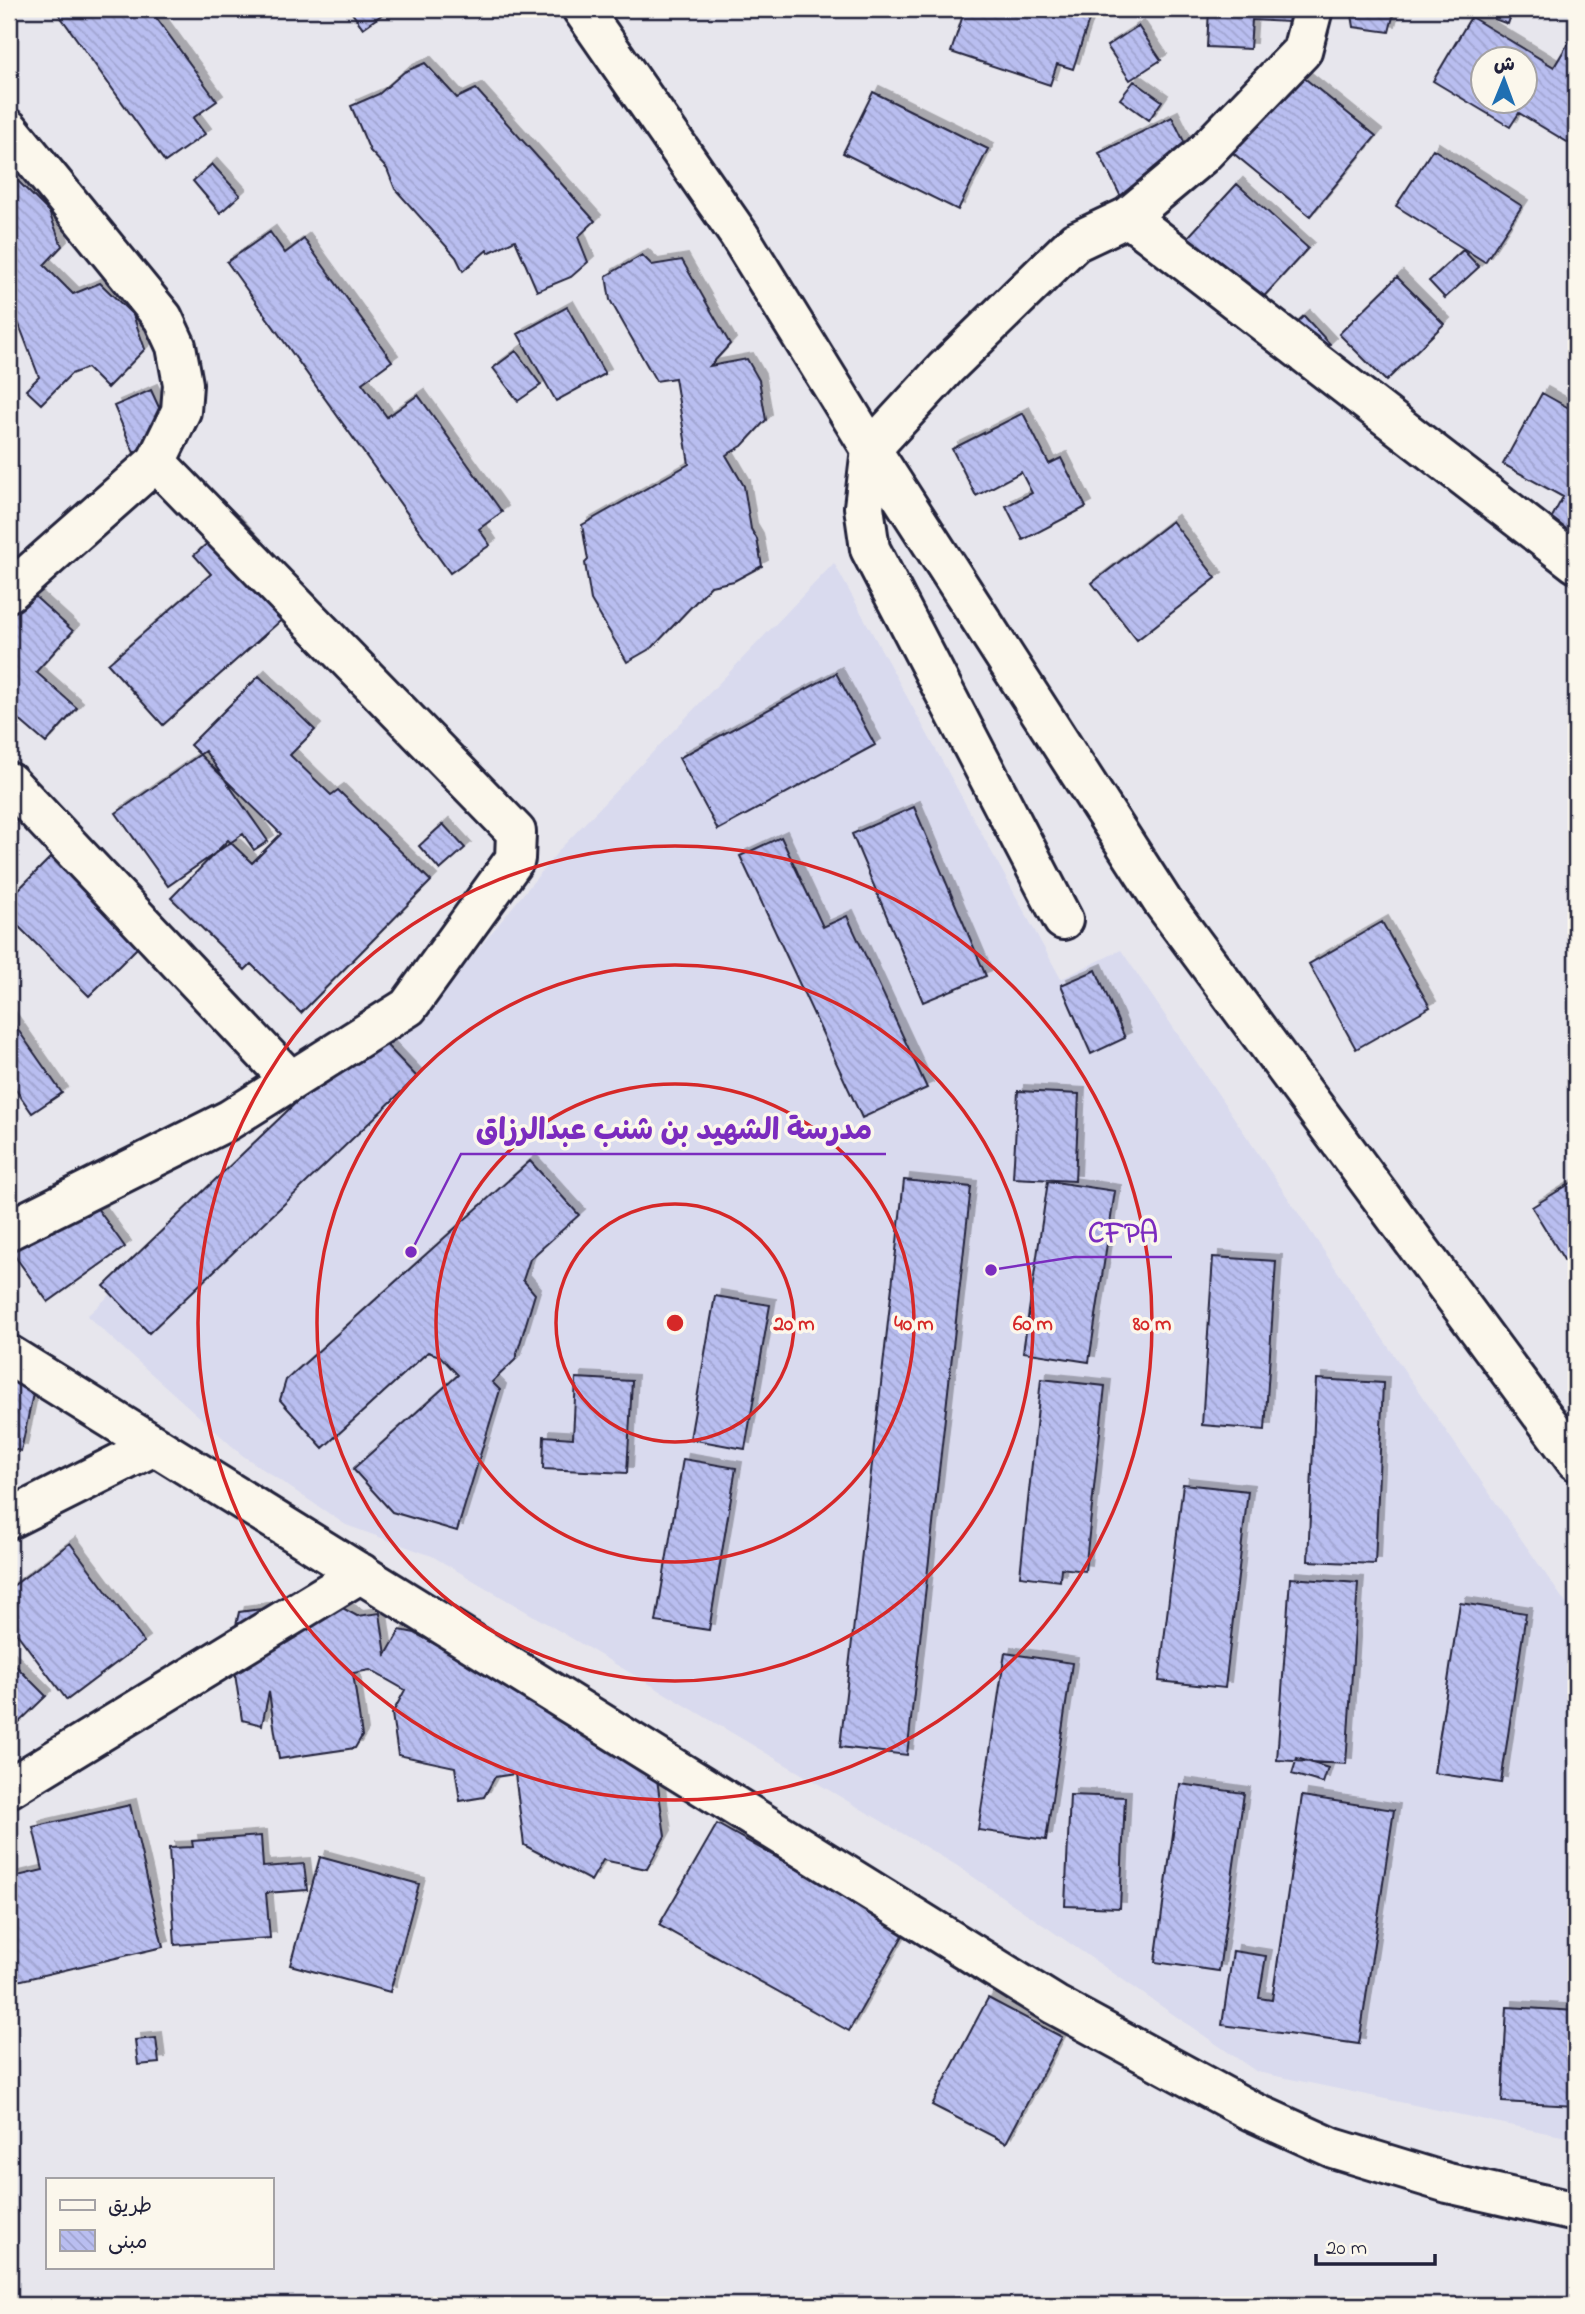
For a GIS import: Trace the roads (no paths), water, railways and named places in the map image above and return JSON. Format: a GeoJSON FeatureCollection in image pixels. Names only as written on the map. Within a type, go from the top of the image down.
{"type":"FeatureCollection","features":[{"type":"Feature","properties":{"kind":"street"},"geometry":{"type":"LineString","coordinates":[[582,9],[739,235],[871,449],[1162,901],[1576,1461]]}},
{"type":"Feature","properties":{"kind":"street"},"geometry":{"type":"LineString","coordinates":[[1063,920],[870,549],[864,507],[871,449],[946,368],[1075,242],[1128,217],[1201,156],[1302,51],[1313,9]]}},
{"type":"Feature","properties":{"kind":"street"},"geometry":{"type":"LineString","coordinates":[[9,130],[163,318],[176,346],[183,384],[181,411],[156,462],[9,592]]}},
{"type":"Feature","properties":{"kind":"street"},"geometry":{"type":"LineString","coordinates":[[1128,217],[1576,563]]}},
{"type":"Feature","properties":{"kind":"street"},"geometry":{"type":"LineString","coordinates":[[9,1230],[229,1120],[408,1007],[515,859],[516,832],[156,462]]}},
{"type":"Feature","properties":{"kind":"street"},"geometry":{"type":"LineString","coordinates":[[9,782],[291,1082]]}},
{"type":"Feature","properties":{"kind":"street"},"geometry":{"type":"LineString","coordinates":[[9,1355],[1055,2005],[1251,2111],[1346,2152],[1448,2183],[1576,2212]]}},
{"type":"Feature","properties":{"kind":"street"},"geometry":{"type":"LineString","coordinates":[[9,1519],[154,1446]]}},
{"type":"Feature","properties":{"kind":"street"},"geometry":{"type":"LineString","coordinates":[[9,1788],[360,1573]]}},
{"type":"Feature","properties":{"kind":"place","name":"مدرسة الشهيد بن شنب عبدالرزاق"},"geometry":{"type":"Point","coordinates":[411,1252]}},
{"type":"Feature","properties":{"kind":"place","name":"CFPA"},"geometry":{"type":"Point","coordinates":[991,1270]}}]}
